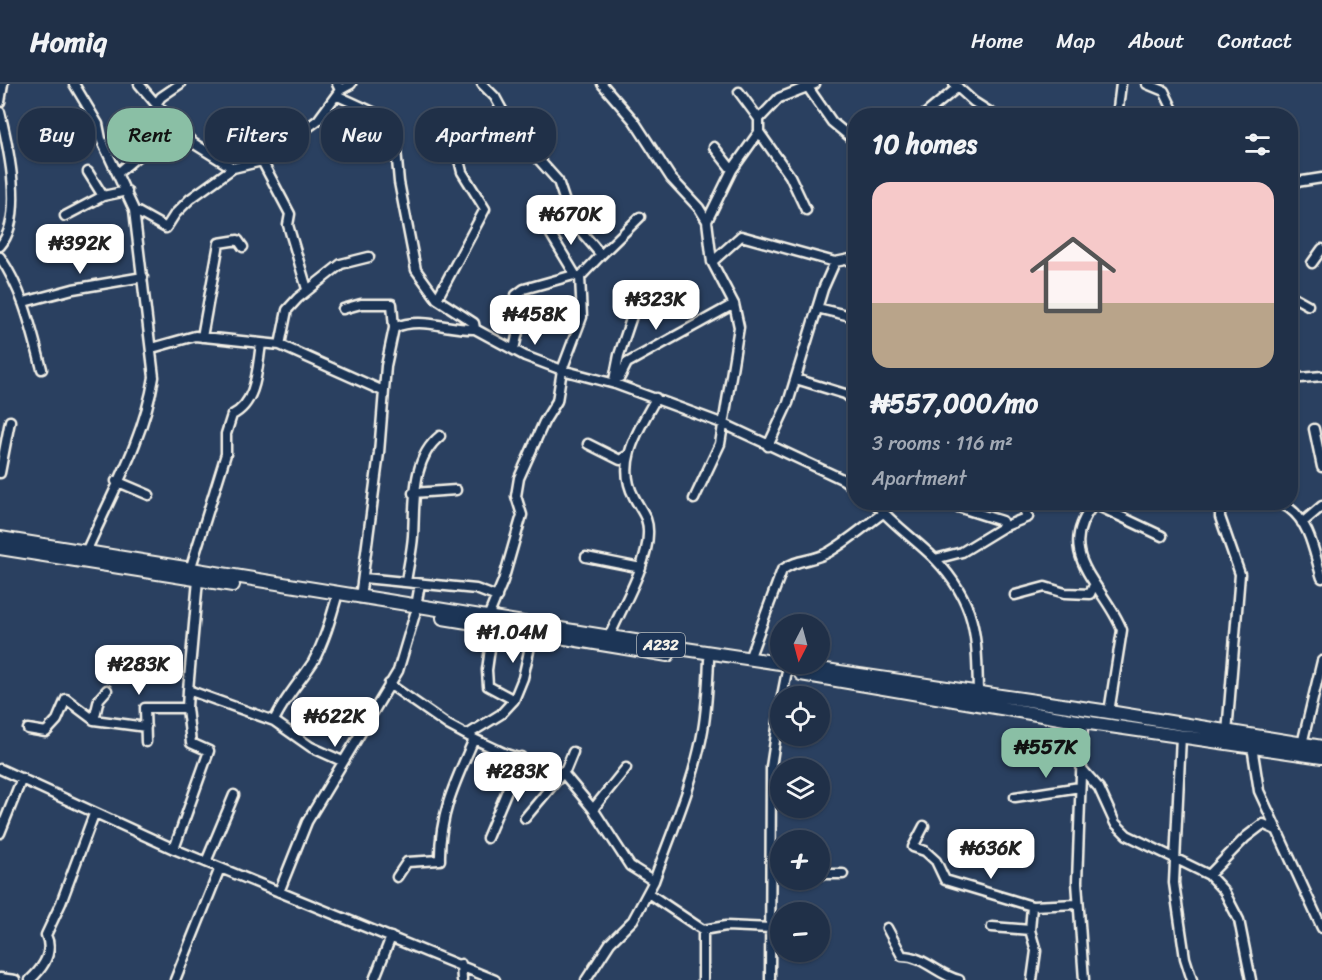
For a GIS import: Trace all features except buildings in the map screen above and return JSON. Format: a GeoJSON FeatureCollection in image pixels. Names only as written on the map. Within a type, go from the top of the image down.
{"type":"FeatureCollection","features":[{"type":"Feature","properties":{"kind":"highway","name":"A232"},"geometry":{"type":"LineString","coordinates":[[0,538],[33,548],[336,600],[609,637],[1109,712],[1322,747]]}},
{"type":"Feature","properties":{"kind":"highway","name":"A232"},"geometry":{"type":"LineString","coordinates":[[0,548],[86,552],[194,575],[360,598],[416,610]]}},
{"type":"Feature","properties":{"kind":"highway","name":"A232"},"geometry":{"type":"LineString","coordinates":[[491,622],[533,633],[770,669]]}},
{"type":"Feature","properties":{"kind":"highway","name":"A232"},"geometry":{"type":"LineString","coordinates":[[804,674],[1083,722],[1322,757]]}},
{"type":"Feature","properties":{"kind":"street"},"geometry":{"type":"LineString","coordinates":[[0,102],[3,84]]}},
{"type":"Feature","properties":{"kind":"street"},"geometry":{"type":"LineString","coordinates":[[74,84],[98,124],[101,139],[134,210],[154,377],[138,440],[116,481],[86,552]]}},
{"type":"Feature","properties":{"kind":"street"},"geometry":{"type":"LineString","coordinates":[[139,84],[160,108]]}},
{"type":"Feature","properties":{"kind":"street"},"geometry":{"type":"LineString","coordinates":[[156,104],[161,97],[180,84]]}},
{"type":"Feature","properties":{"kind":"street"},"geometry":{"type":"LineString","coordinates":[[309,127],[318,120],[338,90],[351,84]]}},
{"type":"Feature","properties":{"kind":"street"},"geometry":{"type":"LineString","coordinates":[[482,84],[495,97],[501,108]]}},
{"type":"Feature","properties":{"kind":"street"},"geometry":{"type":"LineString","coordinates":[[602,84],[634,121],[671,178],[699,208],[707,221],[712,261],[734,304],[739,327],[720,444],[694,499]]}},
{"type":"Feature","properties":{"kind":"street"},"geometry":{"type":"LineString","coordinates":[[1118,108],[1121,84]]}},
{"type":"Feature","properties":{"kind":"street"},"geometry":{"type":"LineString","coordinates":[[1147,84],[1164,91],[1172,108]]}},
{"type":"Feature","properties":{"kind":"street"},"geometry":{"type":"LineString","coordinates":[[759,119],[779,98],[811,85],[832,122],[848,135]]}},
{"type":"Feature","properties":{"kind":"street"},"geometry":{"type":"LineString","coordinates":[[932,108],[956,86],[985,108]]}},
{"type":"Feature","properties":{"kind":"street"},"geometry":{"type":"LineString","coordinates":[[338,90],[375,113],[391,130],[395,138],[410,253],[416,270],[437,299],[474,323],[475,329]]}},
{"type":"Feature","properties":{"kind":"street"},"geometry":{"type":"LineString","coordinates":[[739,92],[759,119],[759,132],[790,176],[806,210]]}},
{"type":"Feature","properties":{"kind":"street"},"geometry":{"type":"LineString","coordinates":[[0,112],[7,142],[13,206],[11,225],[6,239],[0,246]]}},
{"type":"Feature","properties":{"kind":"street"},"geometry":{"type":"LineString","coordinates":[[707,221],[732,170],[759,132]]}},
{"type":"Feature","properties":{"kind":"street"},"geometry":{"type":"LineString","coordinates":[[193,143],[233,168]]}},
{"type":"Feature","properties":{"kind":"street"},"geometry":{"type":"LineString","coordinates":[[714,147],[732,170]]}},
{"type":"Feature","properties":{"kind":"street"},"geometry":{"type":"LineString","coordinates":[[118,173],[131,162]]}},
{"type":"Feature","properties":{"kind":"street"},"geometry":{"type":"LineString","coordinates":[[134,210],[166,228],[175,214],[190,199],[233,168],[258,162]]}},
{"type":"Feature","properties":{"kind":"street"},"geometry":{"type":"LineString","coordinates":[[263,162],[290,214],[288,225],[307,289]]}},
{"type":"Feature","properties":{"kind":"street"},"geometry":{"type":"LineString","coordinates":[[437,299],[485,208],[462,172],[460,162]]}},
{"type":"Feature","properties":{"kind":"street"},"geometry":{"type":"LineString","coordinates":[[541,162],[558,181],[566,204],[580,230],[601,255]]}},
{"type":"Feature","properties":{"kind":"street"},"geometry":{"type":"LineString","coordinates":[[88,172],[103,196]]}},
{"type":"Feature","properties":{"kind":"street"},"geometry":{"type":"LineString","coordinates":[[1298,182],[1322,178]]}},
{"type":"Feature","properties":{"kind":"street"},"geometry":{"type":"LineString","coordinates":[[65,216],[103,196],[127,191]]}},
{"type":"Feature","properties":{"kind":"street"},"geometry":{"type":"LineString","coordinates":[[514,349],[520,322],[516,296],[524,289],[577,276],[640,217]]}},
{"type":"Feature","properties":{"kind":"street"},"geometry":{"type":"LineString","coordinates":[[514,700],[488,686],[486,669],[491,622],[522,515],[516,496],[519,478],[544,422],[557,401],[561,370],[582,317],[577,276],[550,233]]}},
{"type":"Feature","properties":{"kind":"street"},"geometry":{"type":"LineString","coordinates":[[712,261],[741,236],[835,262],[848,259]]}},
{"type":"Feature","properties":{"kind":"street"},"geometry":{"type":"LineString","coordinates":[[202,337],[219,243],[238,240],[243,247]]}},
{"type":"Feature","properties":{"kind":"street"},"geometry":{"type":"LineString","coordinates":[[1312,263],[1322,249]]}},
{"type":"Feature","properties":{"kind":"street"},"geometry":{"type":"LineString","coordinates":[[0,257],[16,282],[24,302],[42,369]]}},
{"type":"Feature","properties":{"kind":"street"},"geometry":{"type":"LineString","coordinates":[[280,345],[287,310],[307,289],[341,264],[369,257]]}},
{"type":"Feature","properties":{"kind":"street"},"geometry":{"type":"LineString","coordinates":[[768,446],[796,379],[817,308],[835,262]]}},
{"type":"Feature","properties":{"kind":"street"},"geometry":{"type":"LineString","coordinates":[[24,302],[73,289],[143,277]]}},
{"type":"Feature","properties":{"kind":"street"},"geometry":{"type":"LineString","coordinates":[[1298,299],[1308,305]]}},
{"type":"Feature","properties":{"kind":"street"},"geometry":{"type":"LineString","coordinates":[[343,309],[361,304],[392,304],[394,328],[383,391],[379,453],[360,598]]}},
{"type":"Feature","properties":{"kind":"street"},"geometry":{"type":"LineString","coordinates":[[614,382],[619,355],[636,304]]}},
{"type":"Feature","properties":{"kind":"street"},"geometry":{"type":"LineString","coordinates":[[614,382],[620,377],[627,363],[734,304]]}},
{"type":"Feature","properties":{"kind":"street"},"geometry":{"type":"LineString","coordinates":[[817,308],[848,315]]}},
{"type":"Feature","properties":{"kind":"street"},"geometry":{"type":"LineString","coordinates":[[394,328],[406,322],[421,322],[475,329],[525,356],[561,370],[614,382],[724,424],[848,483]]}},
{"type":"Feature","properties":{"kind":"street"},"geometry":{"type":"LineString","coordinates":[[152,348],[202,337],[280,345],[383,391]]}},
{"type":"Feature","properties":{"kind":"street"},"geometry":{"type":"LineString","coordinates":[[174,849],[209,751],[191,743],[187,708],[194,575],[226,454],[226,434],[232,416],[243,410],[256,383],[261,344]]}},
{"type":"Feature","properties":{"kind":"street"},"geometry":{"type":"LineString","coordinates":[[1298,378],[1322,376]]}},
{"type":"Feature","properties":{"kind":"street"},"geometry":{"type":"LineString","coordinates":[[796,379],[848,396]]}},
{"type":"Feature","properties":{"kind":"street"},"geometry":{"type":"LineString","coordinates":[[609,637],[641,568],[649,536],[647,516],[629,485],[628,455],[635,434],[656,398]]}},
{"type":"Feature","properties":{"kind":"street"},"geometry":{"type":"LineString","coordinates":[[0,473],[10,421]]}},
{"type":"Feature","properties":{"kind":"street"},"geometry":{"type":"LineString","coordinates":[[1314,429],[1322,467]]}},
{"type":"Feature","properties":{"kind":"street"},"geometry":{"type":"LineString","coordinates":[[406,582],[413,534],[413,494],[428,445],[440,436]]}},
{"type":"Feature","properties":{"kind":"street"},"geometry":{"type":"LineString","coordinates":[[588,444],[620,460],[628,455]]}},
{"type":"Feature","properties":{"kind":"street"},"geometry":{"type":"LineString","coordinates":[[116,481],[149,495]]}},
{"type":"Feature","properties":{"kind":"street"},"geometry":{"type":"LineString","coordinates":[[413,494],[456,490]]}},
{"type":"Feature","properties":{"kind":"street"},"geometry":{"type":"LineString","coordinates":[[1302,523],[1322,506]]}},
{"type":"Feature","properties":{"kind":"street"},"geometry":{"type":"LineString","coordinates":[[881,510],[935,559],[962,592],[975,628],[978,694]]}},
{"type":"Feature","properties":{"kind":"street"},"geometry":{"type":"LineString","coordinates":[[972,510],[989,514],[1002,521],[1003,527]]}},
{"type":"Feature","properties":{"kind":"street"},"geometry":{"type":"LineString","coordinates":[[935,559],[963,552],[1003,527],[1028,518],[1024,510]]}},
{"type":"Feature","properties":{"kind":"street"},"geometry":{"type":"LineString","coordinates":[[1091,510],[1080,524],[1078,546],[1094,585],[1122,630],[1109,712]]}},
{"type":"Feature","properties":{"kind":"street"},"geometry":{"type":"LineString","coordinates":[[1110,510],[1162,536]]}},
{"type":"Feature","properties":{"kind":"street"},"geometry":{"type":"LineString","coordinates":[[1220,510],[1240,574],[1227,733]]}},
{"type":"Feature","properties":{"kind":"street"},"geometry":{"type":"LineString","coordinates":[[1291,510],[1312,540],[1322,578]]}},
{"type":"Feature","properties":{"kind":"street"},"geometry":{"type":"LineString","coordinates":[[749,659],[782,570],[794,561],[808,560],[828,553],[883,513]]}},
{"type":"Feature","properties":{"kind":"street"},"geometry":{"type":"LineString","coordinates":[[586,557],[641,568]]}},
{"type":"Feature","properties":{"kind":"street"},"geometry":{"type":"LineString","coordinates":[[364,578],[476,589],[497,597]]}},
{"type":"Feature","properties":{"kind":"street"},"geometry":{"type":"LineString","coordinates":[[279,892],[307,822],[398,671],[416,610],[420,584]]}},
{"type":"Feature","properties":{"kind":"street"},"geometry":{"type":"LineString","coordinates":[[1015,596],[1045,587],[1065,593],[1090,594],[1094,585]]}},
{"type":"Feature","properties":{"kind":"street"},"geometry":{"type":"LineString","coordinates":[[274,721],[282,704],[313,661],[325,636],[336,600]]}},
{"type":"Feature","properties":{"kind":"street"},"geometry":{"type":"LineString","coordinates":[[397,877],[407,862],[440,860],[440,832],[470,737],[501,714],[514,700],[524,678],[533,633]]}},
{"type":"Feature","properties":{"kind":"street"},"geometry":{"type":"LineString","coordinates":[[586,980],[610,943],[633,920],[654,881],[686,795],[704,729],[709,660]]}},
{"type":"Feature","properties":{"kind":"street"},"geometry":{"type":"LineString","coordinates":[[1302,744],[1322,661]]}},
{"type":"Feature","properties":{"kind":"street"},"geometry":{"type":"LineString","coordinates":[[389,684],[448,725],[470,737],[506,754],[521,757],[563,773],[593,809],[630,866],[654,881]]}},
{"type":"Feature","properties":{"kind":"street"},"geometry":{"type":"LineString","coordinates":[[94,720],[99,699],[107,690]]}},
{"type":"Feature","properties":{"kind":"street"},"geometry":{"type":"LineString","coordinates":[[188,690],[274,721],[311,747],[342,761]]}},
{"type":"Feature","properties":{"kind":"street"},"geometry":{"type":"LineString","coordinates":[[28,729],[46,732],[52,728],[66,699],[94,720],[146,727]]}},
{"type":"Feature","properties":{"kind":"street"},"geometry":{"type":"LineString","coordinates":[[146,742],[145,708],[187,708]]}},
{"type":"Feature","properties":{"kind":"street"},"geometry":{"type":"LineString","coordinates":[[1083,722],[1077,834],[1077,904],[1084,980]]}},
{"type":"Feature","properties":{"kind":"street"},"geometry":{"type":"LineString","coordinates":[[1181,736],[1174,883],[1185,958],[1192,980]]}},
{"type":"Feature","properties":{"kind":"street"},"geometry":{"type":"LineString","coordinates":[[770,830],[771,767],[774,746]]}},
{"type":"Feature","properties":{"kind":"street"},"geometry":{"type":"LineString","coordinates":[[1252,746],[1259,791],[1274,829],[1322,928]]}},
{"type":"Feature","properties":{"kind":"street"},"geometry":{"type":"LineString","coordinates":[[525,818],[563,773],[573,752]]}},
{"type":"Feature","properties":{"kind":"street"},"geometry":{"type":"LineString","coordinates":[[488,838],[521,757]]}},
{"type":"Feature","properties":{"kind":"street"},"geometry":{"type":"LineString","coordinates":[[593,809],[626,768]]}},
{"type":"Feature","properties":{"kind":"street"},"geometry":{"type":"LineString","coordinates":[[0,769],[174,849],[461,964],[495,980]]}},
{"type":"Feature","properties":{"kind":"street"},"geometry":{"type":"LineString","coordinates":[[1082,769],[1099,788],[1115,823],[1128,835],[1144,845],[1177,857],[1209,875],[1224,891],[1239,920],[1251,980]]}},
{"type":"Feature","properties":{"kind":"street"},"geometry":{"type":"LineString","coordinates":[[0,833],[22,778]]}},
{"type":"Feature","properties":{"kind":"street"},"geometry":{"type":"LineString","coordinates":[[1015,797],[1080,787]]}},
{"type":"Feature","properties":{"kind":"street"},"geometry":{"type":"LineString","coordinates":[[206,862],[234,795]]}},
{"type":"Feature","properties":{"kind":"street"},"geometry":{"type":"LineString","coordinates":[[30,980],[38,972],[50,951],[46,935],[62,903],[94,814]]}},
{"type":"Feature","properties":{"kind":"street"},"geometry":{"type":"LineString","coordinates":[[1209,875],[1246,837],[1263,824],[1274,829]]}},
{"type":"Feature","properties":{"kind":"street"},"geometry":{"type":"LineString","coordinates":[[924,826],[913,847],[925,851],[936,861],[945,880],[1032,906],[1077,904]]}},
{"type":"Feature","properties":{"kind":"street"},"geometry":{"type":"LineString","coordinates":[[175,980],[220,868]]}},
{"type":"Feature","properties":{"kind":"street"},"geometry":{"type":"LineString","coordinates":[[830,874],[843,874]]}},
{"type":"Feature","properties":{"kind":"street"},"geometry":{"type":"LineString","coordinates":[[648,893],[703,930],[726,926],[770,928]]}},
{"type":"Feature","properties":{"kind":"street"},"geometry":{"type":"LineString","coordinates":[[1032,906],[1030,930],[1036,951],[1032,980]]}},
{"type":"Feature","properties":{"kind":"street"},"geometry":{"type":"LineString","coordinates":[[992,927],[1030,930]]}},
{"type":"Feature","properties":{"kind":"street"},"geometry":{"type":"LineString","coordinates":[[887,928],[902,956],[913,956],[954,979]]}},
{"type":"Feature","properties":{"kind":"street"},"geometry":{"type":"LineString","coordinates":[[703,930],[703,980]]}},
{"type":"Feature","properties":{"kind":"street"},"geometry":{"type":"LineString","coordinates":[[374,980],[391,937]]}},
{"type":"Feature","properties":{"kind":"street"},"geometry":{"type":"LineString","coordinates":[[770,962],[770,980]]}},
{"type":"Feature","properties":{"kind":"street"},"geometry":{"type":"LineString","coordinates":[[461,964],[462,980]]}},
{"type":"Feature","properties":{"kind":"street"},"geometry":{"type":"LineString","coordinates":[[0,978],[15,980]]}}]}
